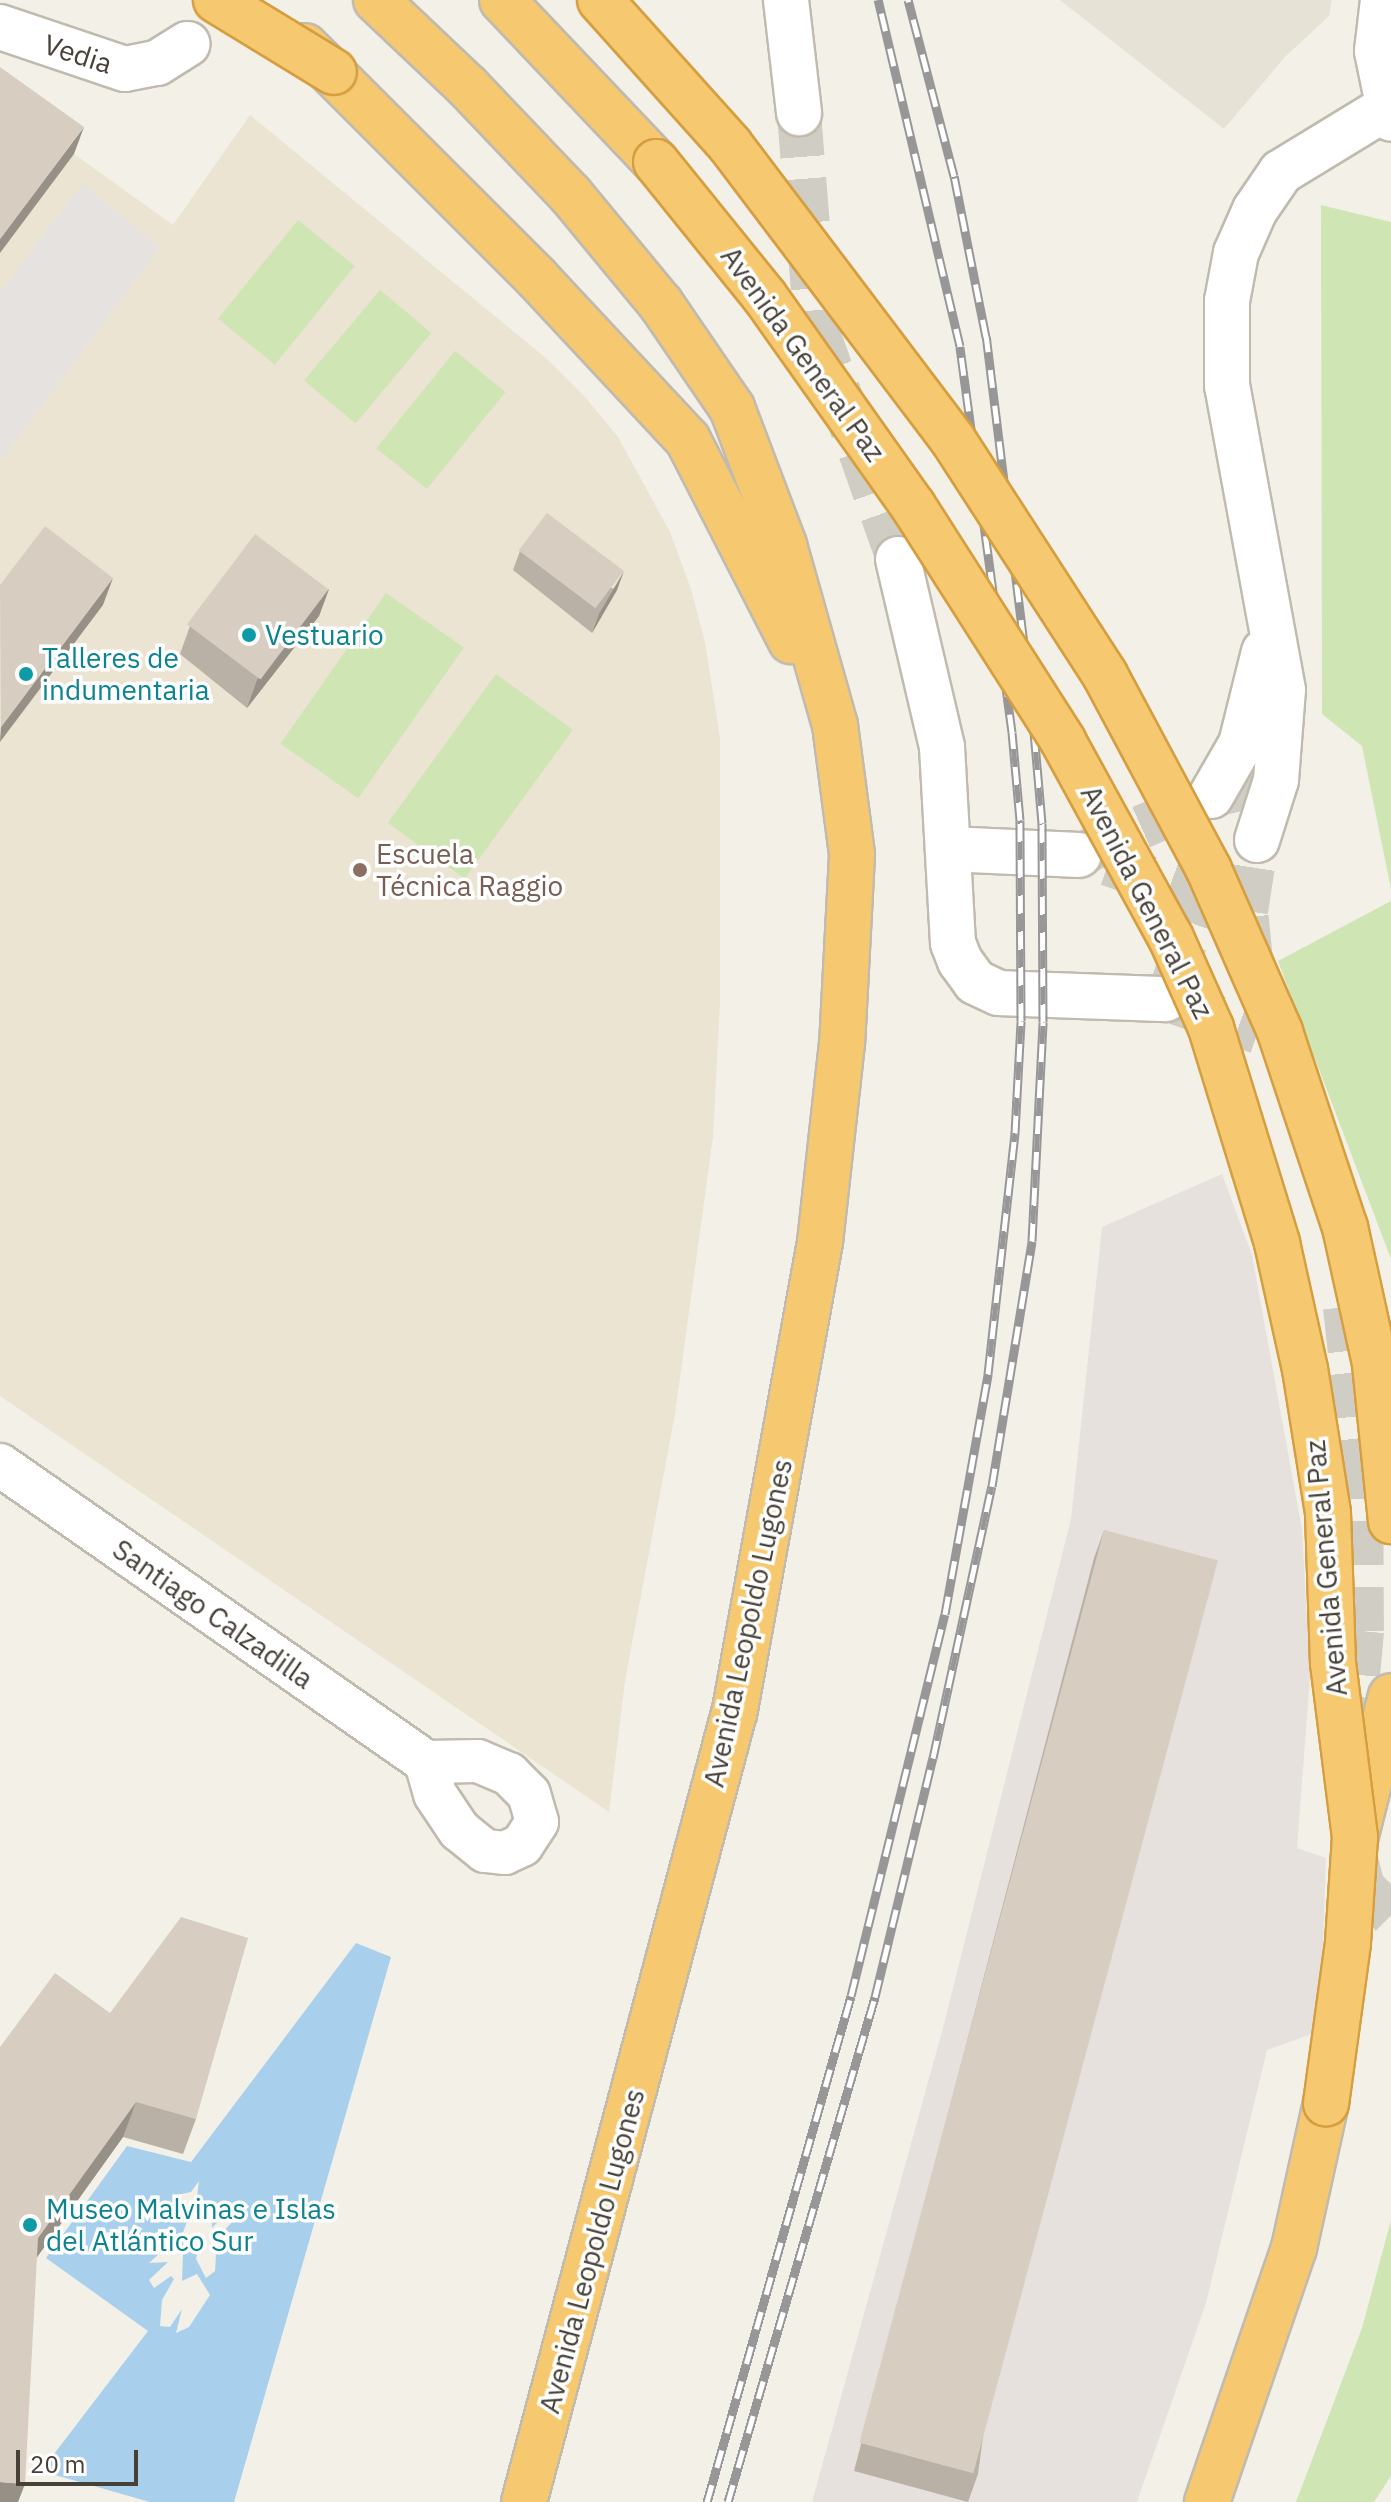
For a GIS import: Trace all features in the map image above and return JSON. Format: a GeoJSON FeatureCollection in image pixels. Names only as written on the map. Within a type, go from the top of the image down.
{"type":"FeatureCollection","features":[{"type":"Feature","properties":{"kind":"highway"},"geometry":{"type":"LineString","coordinates":[[216,0],[334,72]]}},
{"type":"Feature","properties":{"kind":"highway"},"geometry":{"type":"LineString","coordinates":[[254,0],[334,72],[688,440],[835,725]]}},
{"type":"Feature","properties":{"kind":"highway"},"geometry":{"type":"LineString","coordinates":[[376,0],[468,87],[570,194],[661,304],[732,408],[784,545],[835,725]]}},
{"type":"Feature","properties":{"kind":"highway","name":"Avenida General Paz"},"geometry":{"type":"LineString","coordinates":[[502,0],[656,162],[843,402],[1063,741],[1171,938],[1211,1028],[1242,1124],[1277,1243],[1305,1369],[1328,1513],[1333,1663],[1355,1837]]}},
{"type":"Feature","properties":{"kind":"highway"},"geometry":{"type":"LineString","coordinates":[[600,0],[740,157],[953,440],[1105,675],[1209,870],[1280,1032],[1345,1227],[1375,1364],[1391,1521]]}},
{"type":"Feature","properties":{"kind":"highway","name":"Avenida Leopoldo Lugones"},"geometry":{"type":"LineString","coordinates":[[524,2502],[682,1921],[734,1713],[777,1489],[820,1242],[842,1043],[852,855],[835,725]]}},
{"type":"Feature","properties":{"kind":"highway","name":"Avenida General Paz"},"geometry":{"type":"LineString","coordinates":[[1355,1837],[1391,1696]]}},
{"type":"Feature","properties":{"kind":"highway"},"geometry":{"type":"LineString","coordinates":[[1207,2502],[1294,2248],[1326,2103],[1348,1943],[1355,1837]]}},
{"type":"Feature","properties":{"kind":"street"},"geometry":{"type":"LineString","coordinates":[[786,0],[799,113]]}},
{"type":"Feature","properties":{"kind":"street"},"geometry":{"type":"LineString","coordinates":[[1257,840],[1276,780],[1283,690],[1268,626],[1227,386],[1227,301],[1236,253],[1255,210],[1281,172],[1389,113],[1377,51],[1383,0]]}},
{"type":"Feature","properties":{"kind":"street","name":"Vedia"},"geometry":{"type":"LineString","coordinates":[[0,27],[112,67],[172,54]]}},
{"type":"Feature","properties":{"kind":"street"},"geometry":{"type":"LineString","coordinates":[[898,559],[942,747],[953,943],[975,982],[999,993],[1166,999]]}},
{"type":"Feature","properties":{"kind":"street"},"geometry":{"type":"LineString","coordinates":[[1211,796],[1241,744],[1256,696],[1268,626]]}},
{"type":"Feature","properties":{"kind":"street"},"geometry":{"type":"LineString","coordinates":[[948,849],[1079,855]]}},
{"type":"Feature","properties":{"kind":"street","name":"Santiago Calzadilla"},"geometry":{"type":"LineString","coordinates":[[0,1465],[426,1762]]}},
{"type":"Feature","properties":{"kind":"shaded area"},"geometry":{"type":"Polygon","coordinates":[[[1060,0],[1332,0],[1329,16],[1284,58],[1224,129],[1060,0]]]}},
{"type":"Feature","properties":{"kind":"shaded area","name":"Escuela Técnica Raggio"},"geometry":{"type":"Polygon","coordinates":[[[0,101],[173,225],[250,115],[547,359],[586,398],[618,437],[670,532],[691,589],[705,642],[720,738],[720,1002],[713,1137],[675,1414],[625,1681],[609,1812],[0,1396],[0,101]]]}},
{"type":"Feature","properties":{"kind":"shaded area"},"geometry":{"type":"Polygon","coordinates":[[[82,184],[160,246],[0,462],[0,293],[82,184]]]}},
{"type":"Feature","properties":{"kind":"shaded area"},"geometry":{"type":"Polygon","coordinates":[[[1222,1174],[1252,1255],[1302,1529],[1310,1677],[1297,1848],[1326,1858],[1320,2031],[1267,2050],[1206,2303],[1137,2502],[812,2502],[943,2028],[1071,1519],[1102,1227],[1222,1174]]]}},
{"type":"Feature","properties":{"kind":"green space"},"geometry":{"type":"Polygon","coordinates":[[[1321,205],[1391,222],[1391,889],[1362,746],[1322,714],[1321,205]]]}},
{"type":"Feature","properties":{"kind":"green space"},"geometry":{"type":"Polygon","coordinates":[[[298,220],[355,266],[275,365],[218,319],[298,220]]]}},
{"type":"Feature","properties":{"kind":"green space"},"geometry":{"type":"Polygon","coordinates":[[[380,290],[431,333],[355,423],[304,380],[380,290]]]}},
{"type":"Feature","properties":{"kind":"green space"},"geometry":{"type":"Polygon","coordinates":[[[455,351],[506,392],[427,489],[376,448],[455,351]]]}},
{"type":"Feature","properties":{"kind":"green space"},"geometry":{"type":"Polygon","coordinates":[[[386,593],[464,647],[358,798],[280,744],[386,593]]]}},
{"type":"Feature","properties":{"kind":"green space"},"geometry":{"type":"Polygon","coordinates":[[[496,674],[573,730],[465,879],[388,823],[496,674]]]}},
{"type":"Feature","properties":{"kind":"green space"},"geometry":{"type":"Polygon","coordinates":[[[1391,901],[1391,1259],[1278,961],[1391,901]]]}},
{"type":"Feature","properties":{"kind":"green space"},"geometry":{"type":"Polygon","coordinates":[[[1391,2220],[1391,2476],[1374,2502],[1296,2502],[1362,2328],[1391,2220]]]}},
{"type":"Feature","properties":{"kind":"water"},"geometry":{"type":"Polygon","coordinates":[[[356,1943],[391,1957],[234,2502],[150,2502],[41,2471],[148,2331],[46,2258],[127,2146],[191,2162],[356,1943]],[[199,2181],[191,2192],[177,2195],[180,2207],[174,2216],[189,2216],[181,2238],[198,2251],[196,2259],[206,2278],[215,2271],[216,2254],[225,2246],[217,2238],[236,2218],[222,2217],[212,2228],[212,2208],[195,2211],[199,2181]],[[170,2234],[146,2245],[147,2250],[157,2247],[161,2252],[149,2263],[168,2262],[149,2280],[154,2288],[171,2276],[174,2279],[162,2300],[160,2326],[170,2327],[182,2309],[176,2333],[189,2327],[210,2295],[197,2274],[182,2281],[183,2253],[170,2234]]]}},
{"type":"Feature","properties":{"kind":"building"},"geometry":{"type":"Polygon","coordinates":[[[0,67],[84,127],[0,239],[0,67]]]}},
{"type":"Feature","properties":{"kind":"building"},"geometry":{"type":"Polygon","coordinates":[[[547,513],[624,571],[595,608],[519,551],[547,513]]]}},
{"type":"Feature","properties":{"kind":"building","name":"Talleres de indumentaria"},"geometry":{"type":"Polygon","coordinates":[[[45,526],[113,578],[1,727],[0,585],[45,526]]]}},
{"type":"Feature","properties":{"kind":"building","name":"Vestuario"},"geometry":{"type":"Polygon","coordinates":[[[255,534],[328,589],[260,680],[187,624],[255,534]]]}},
{"type":"Feature","properties":{"kind":"building"},"geometry":{"type":"Polygon","coordinates":[[[1104,1530],[1218,1561],[973,2473],[859,2443],[1104,1530]]]}},
{"type":"Feature","properties":{"kind":"building","name":"Museo Malvinas e Islas del Atlántico Sur"},"geometry":{"type":"Polygon","coordinates":[[[181,1917],[248,1938],[196,2119],[136,2102],[38,2238],[25,2484],[0,2482],[0,2047],[55,1973],[110,2013],[181,1917]]]}},
{"type":"Feature","properties":{"kind":"tunnel"},"geometry":{"type":"LineString","coordinates":[[799,113],[816,327],[898,559]]}},
{"type":"Feature","properties":{"kind":"tunnel"},"geometry":{"type":"LineString","coordinates":[[1081,854],[1211,796],[1276,780]]}},
{"type":"Feature","properties":{"kind":"tunnel"},"geometry":{"type":"LineString","coordinates":[[1172,983],[1204,894],[1257,840]]}},
{"type":"Feature","properties":{"kind":"tunnel"},"geometry":{"type":"LineString","coordinates":[[1251,961],[1246,911],[1257,840]]}},
{"type":"Feature","properties":{"kind":"tunnel"},"geometry":{"type":"LineString","coordinates":[[1108,864],[1246,911]]}},
{"type":"Feature","properties":{"kind":"tunnel"},"geometry":{"type":"LineString","coordinates":[[1177,1003],[1258,1032]]}},
{"type":"Feature","properties":{"kind":"tunnel"},"geometry":{"type":"LineString","coordinates":[[1345,1307],[1361,1455],[1362,1631],[1352,1741]]}},
{"type":"Feature","properties":{"kind":"tunnel"},"geometry":{"type":"LineString","coordinates":[[1351,1841],[1363,1887],[1391,1915]]}},
{"type":"Feature","properties":{"kind":"railway"},"geometry":{"type":"LineString","coordinates":[[707,2502],[851,1996],[945,1614],[988,1374],[1015,1133],[1021,1021],[1020,820],[1012,732],[960,346],[878,0]]}},
{"type":"Feature","properties":{"kind":"railway"},"geometry":{"type":"LineString","coordinates":[[728,2502],[875,1997],[933,1758],[992,1486],[1032,1241],[1043,1022],[1042,823],[1032,709],[986,337],[954,176],[908,0]]}},
{"type":"Feature","properties":{"kind":"place","name":"Vestuario"},"geometry":{"type":"Point","coordinates":[249,635]}},
{"type":"Feature","properties":{"kind":"place","name":"Talleres de indumentaria"},"geometry":{"type":"Point","coordinates":[26,674]}},
{"type":"Feature","properties":{"kind":"place","name":"Escuela Técnica Raggio"},"geometry":{"type":"Point","coordinates":[360,870]}},
{"type":"Feature","properties":{"kind":"place","name":"Museo Malvinas e Islas del Atlántico Sur"},"geometry":{"type":"Point","coordinates":[30,2225]}}]}
